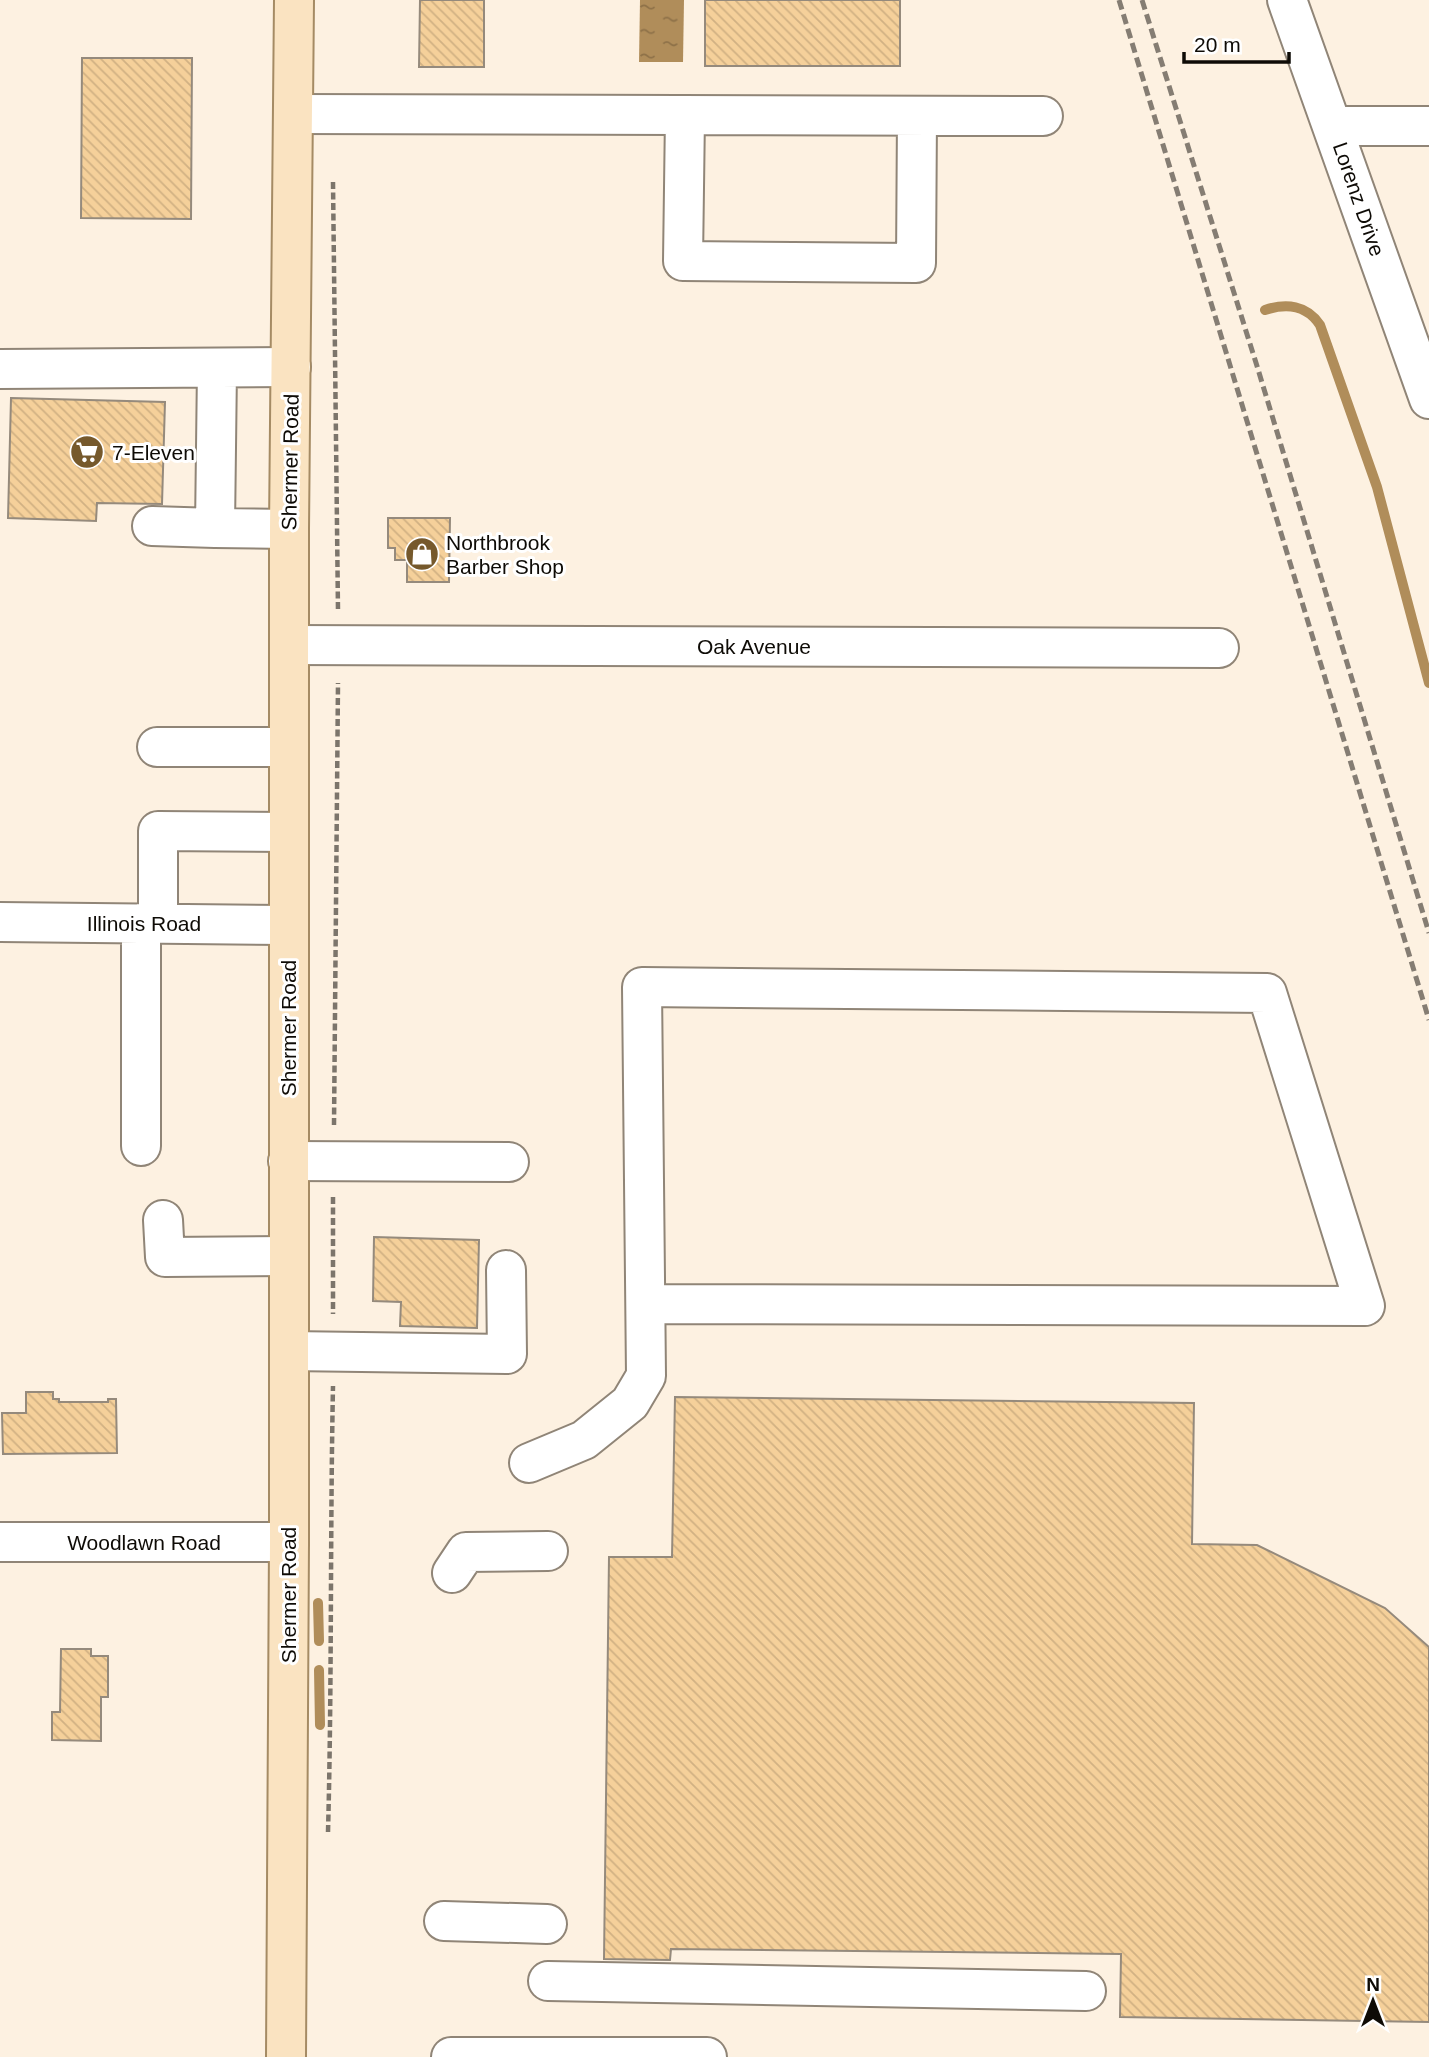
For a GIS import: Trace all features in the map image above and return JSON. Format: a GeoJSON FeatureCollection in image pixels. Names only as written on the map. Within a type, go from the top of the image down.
{"type":"FeatureCollection","features":[{"type":"Feature","properties":{"kind":"main road","name":"Shermer Road"},"geometry":{"type":"LineString","coordinates":[[286,2057],[289,529],[294,0]]}},
{"type":"Feature","properties":{"kind":"street","name":"Lorenz Drive"},"geometry":{"type":"LineString","coordinates":[[1287,0],[1429,399]]}},
{"type":"Feature","properties":{"kind":"street"},"geometry":{"type":"LineString","coordinates":[[293,114],[1043,116]]}},
{"type":"Feature","properties":{"kind":"street"},"geometry":{"type":"LineString","coordinates":[[685,115],[683,261],[916,262],[917,116]]}},
{"type":"Feature","properties":{"kind":"street"},"geometry":{"type":"LineString","coordinates":[[1333,126],[1429,126]]}},
{"type":"Feature","properties":{"kind":"street"},"geometry":{"type":"LineString","coordinates":[[0,369],[291,367]]}},
{"type":"Feature","properties":{"kind":"street"},"geometry":{"type":"LineString","coordinates":[[215,528],[217,368]]}},
{"type":"Feature","properties":{"kind":"street"},"geometry":{"type":"LineString","coordinates":[[152,526],[289,529]]}},
{"type":"Feature","properties":{"kind":"street","name":"Oak Avenue"},"geometry":{"type":"LineString","coordinates":[[289,645],[1219,648]]}},
{"type":"Feature","properties":{"kind":"street"},"geometry":{"type":"LineString","coordinates":[[157,747],[289,747]]}},
{"type":"Feature","properties":{"kind":"street"},"geometry":{"type":"LineString","coordinates":[[141,1146],[149,923],[158,831],[288,832]]}},
{"type":"Feature","properties":{"kind":"street","name":"Illinois Road"},"geometry":{"type":"LineString","coordinates":[[0,922],[288,925]]}},
{"type":"Feature","properties":{"kind":"street"},"geometry":{"type":"LineString","coordinates":[[529,1463],[584,1440],[630,1404],[646,1376],[642,987],[1267,993],[1365,1306],[647,1304]]}},
{"type":"Feature","properties":{"kind":"street"},"geometry":{"type":"LineString","coordinates":[[288,1161],[509,1162]]}},
{"type":"Feature","properties":{"kind":"street"},"geometry":{"type":"LineString","coordinates":[[163,1220],[165,1257],[289,1255]]}},
{"type":"Feature","properties":{"kind":"street"},"geometry":{"type":"LineString","coordinates":[[289,1351],[507,1353],[506,1270]]}},
{"type":"Feature","properties":{"kind":"street","name":"Woodlawn Road"},"geometry":{"type":"LineString","coordinates":[[0,1542],[289,1542]]}},
{"type":"Feature","properties":{"kind":"street"},"geometry":{"type":"LineString","coordinates":[[452,1573],[466,1552],[548,1551]]}},
{"type":"Feature","properties":{"kind":"street"},"geometry":{"type":"LineString","coordinates":[[444,1921],[547,1924]]}},
{"type":"Feature","properties":{"kind":"street"},"geometry":{"type":"LineString","coordinates":[[548,1981],[1086,1991]]}},
{"type":"Feature","properties":{"kind":"street"},"geometry":{"type":"LineString","coordinates":[[451,2057],[707,2057]]}},
{"type":"Feature","properties":{"kind":"path"},"geometry":{"type":"LineString","coordinates":[[327,1845],[331,1724],[330,1539],[339,645],[332,170]]}},
{"type":"Feature","properties":{"kind":"water"},"geometry":{"type":"Polygon","coordinates":[[[640,0],[684,0],[683,62],[639,62],[640,0]]]}},
{"type":"Feature","properties":{"kind":"building"},"geometry":{"type":"Polygon","coordinates":[[[420,0],[484,0],[484,67],[419,67],[420,0]]]}},
{"type":"Feature","properties":{"kind":"building"},"geometry":{"type":"Polygon","coordinates":[[[705,0],[900,0],[900,66],[705,66],[705,0]]]}},
{"type":"Feature","properties":{"kind":"building"},"geometry":{"type":"Polygon","coordinates":[[[82,58],[192,58],[191,219],[81,218],[82,58]]]}},
{"type":"Feature","properties":{"kind":"building","name":"7-Eleven"},"geometry":{"type":"Polygon","coordinates":[[[11,398],[165,402],[162,504],[97,503],[96,521],[8,518],[11,398]]]}},
{"type":"Feature","properties":{"kind":"building","name":"Northbrook Barber Shop"},"geometry":{"type":"Polygon","coordinates":[[[388,518],[450,518],[449,582],[407,582],[407,560],[395,560],[395,548],[388,548],[388,518]]]}},
{"type":"Feature","properties":{"kind":"building"},"geometry":{"type":"Polygon","coordinates":[[[374,1237],[479,1240],[477,1328],[400,1326],[401,1302],[373,1301],[374,1237]]]}},
{"type":"Feature","properties":{"kind":"building"},"geometry":{"type":"Polygon","coordinates":[[[26,1392],[53,1392],[53,1399],[59,1399],[59,1402],[108,1402],[108,1399],[116,1399],[117,1453],[3,1454],[2,1413],[26,1413],[26,1392]]]}},
{"type":"Feature","properties":{"kind":"building"},"geometry":{"type":"Polygon","coordinates":[[[675,1397],[1194,1403],[1192,1544],[1257,1545],[1385,1608],[1429,1647],[1429,2022],[1120,2017],[1121,1954],[671,1949],[670,1960],[604,1959],[609,1557],[672,1557],[675,1397]]]}},
{"type":"Feature","properties":{"kind":"building"},"geometry":{"type":"Polygon","coordinates":[[[61,1649],[91,1649],[91,1656],[108,1656],[108,1697],[101,1697],[101,1741],[52,1740],[52,1712],[60,1712],[61,1649]]]}},
{"type":"Feature","properties":{"kind":"waterway"},"geometry":{"type":"LineString","coordinates":[[1265,310],[1296,307],[1309,313],[1320,325],[1377,487],[1429,683]]}},
{"type":"Feature","properties":{"kind":"waterway"},"geometry":{"type":"LineString","coordinates":[[318,1603],[319,1641]]}},
{"type":"Feature","properties":{"kind":"waterway"},"geometry":{"type":"LineString","coordinates":[[319,1670],[320,1725]]}},
{"type":"Feature","properties":{"kind":"railway"},"geometry":{"type":"LineString","coordinates":[[1119,0],[1429,1020]]}},
{"type":"Feature","properties":{"kind":"railway"},"geometry":{"type":"LineString","coordinates":[[1142,0],[1257,366],[1429,933]]}},
{"type":"Feature","properties":{"kind":"place","name":"7-Eleven"},"geometry":{"type":"Point","coordinates":[87,452]}},
{"type":"Feature","properties":{"kind":"place","name":"Northbrook Barber Shop"},"geometry":{"type":"Point","coordinates":[422,554]}}]}
